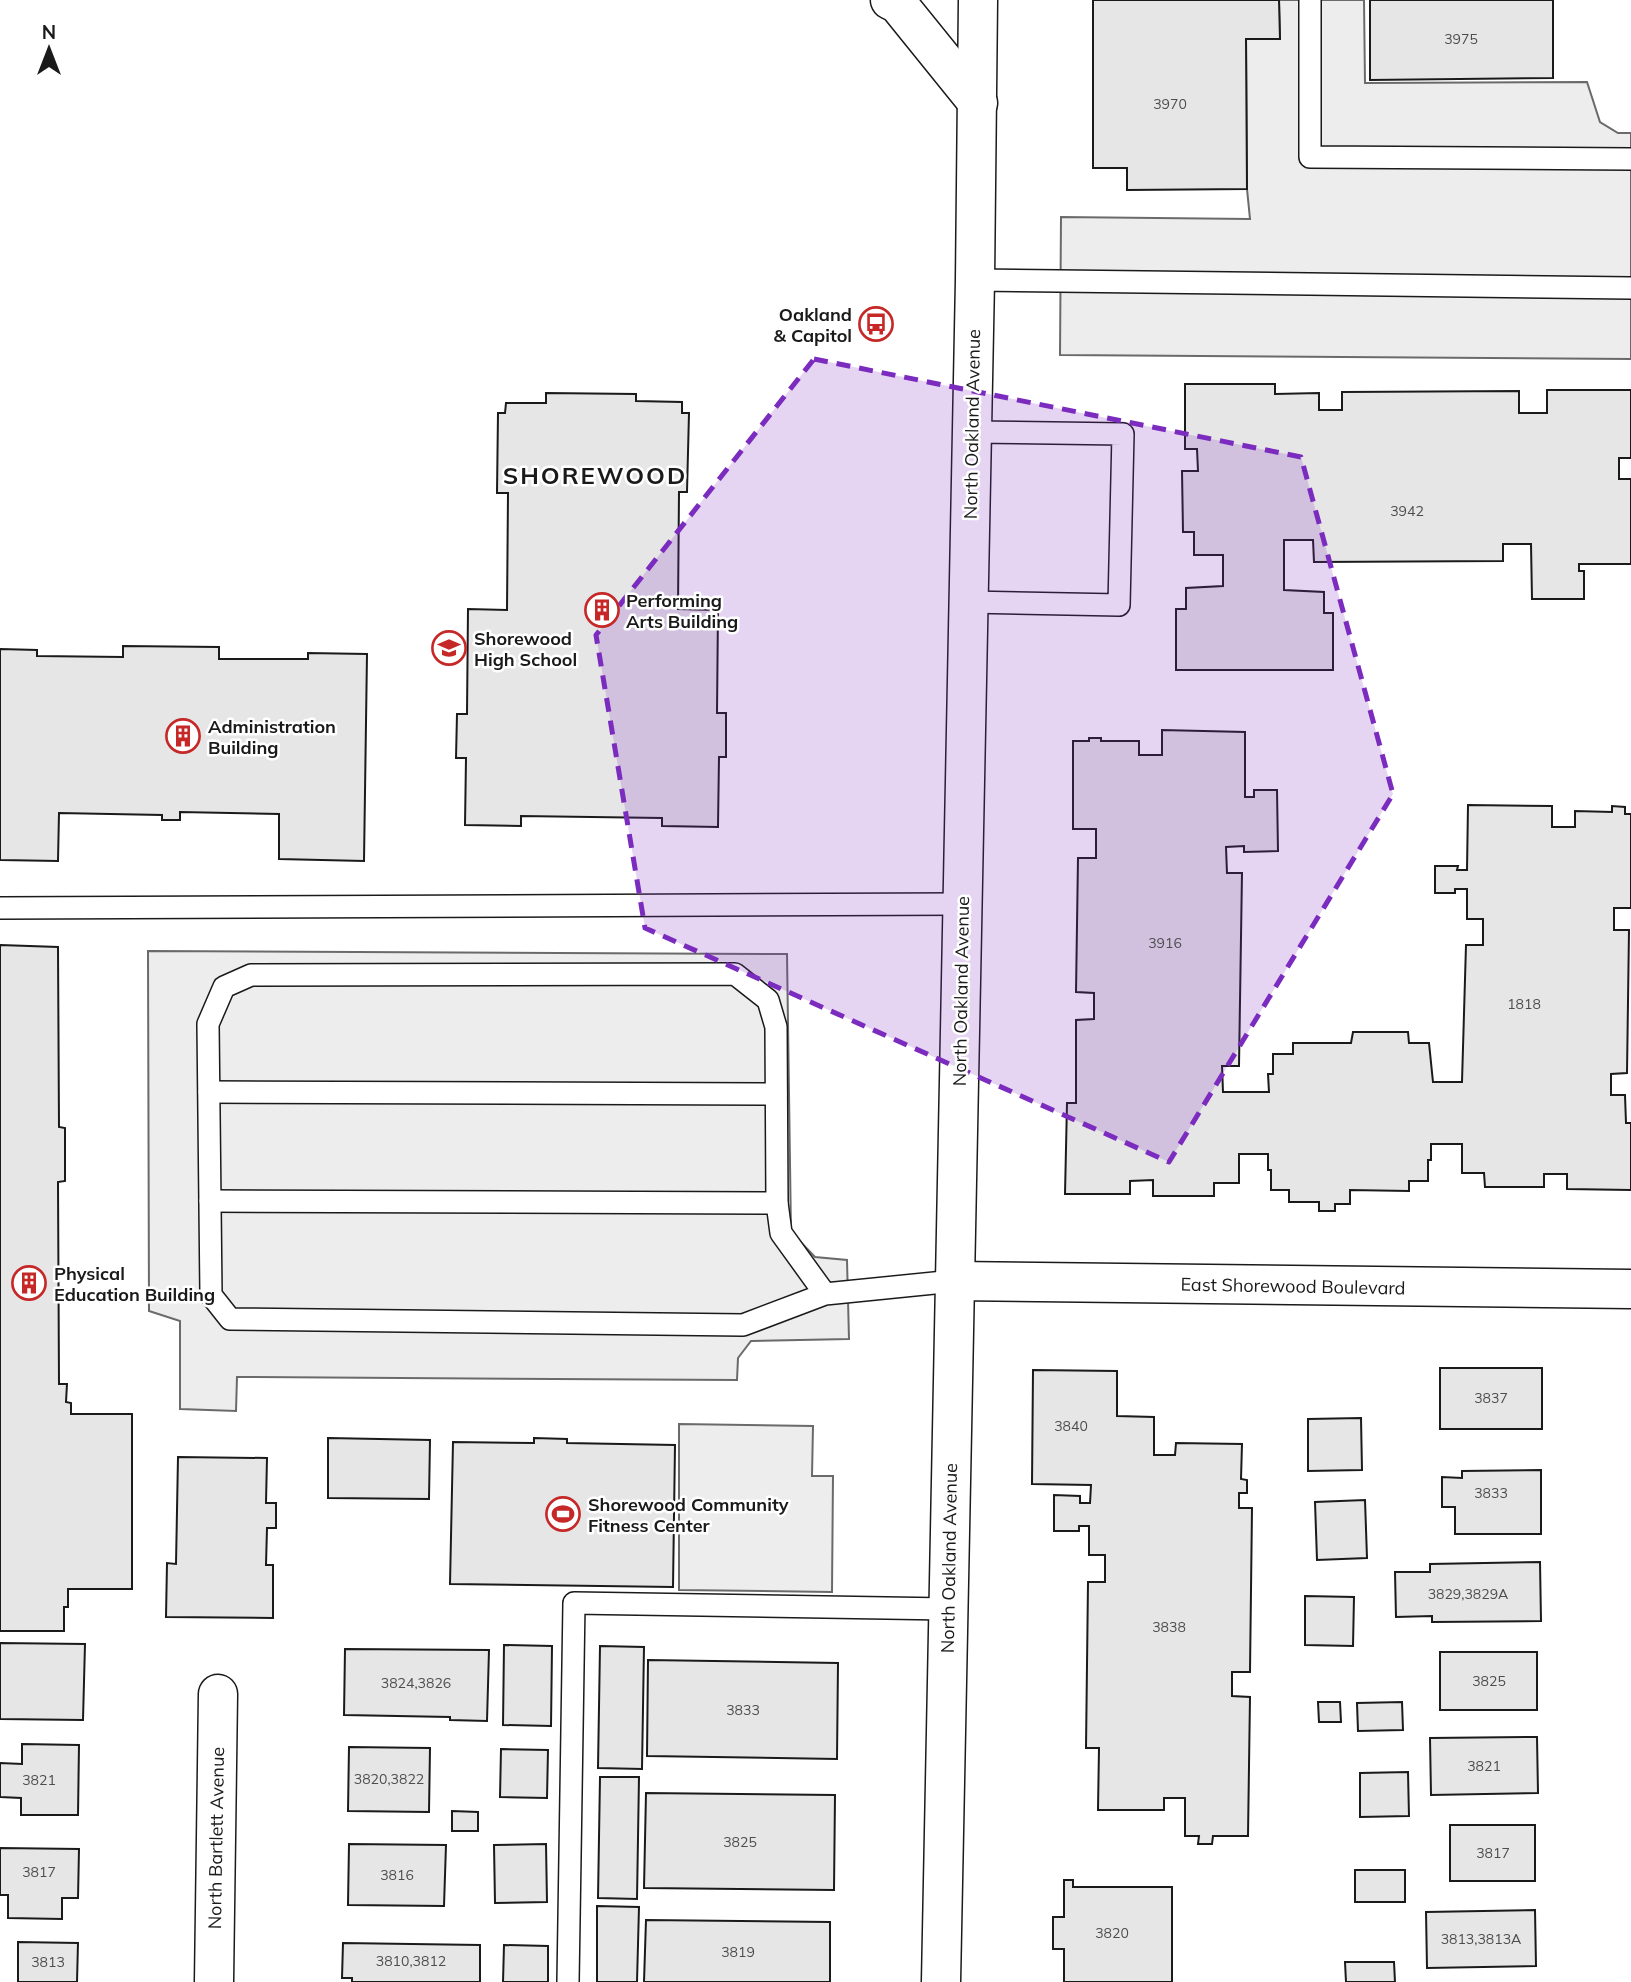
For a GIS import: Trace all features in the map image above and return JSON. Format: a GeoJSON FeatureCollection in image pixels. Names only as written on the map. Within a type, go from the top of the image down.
{"type":"FeatureCollection","features":[{"type":"Feature","properties":{"kind":"main road"},"geometry":{"type":"LineString","coordinates":[[890,0],[898,4],[978,103]]}},
{"type":"Feature","properties":{"kind":"main road","name":"North Oakland Avenue"},"geometry":{"type":"LineString","coordinates":[[941,1982],[975,280],[978,0]]}},
{"type":"Feature","properties":{"kind":"main road","name":"East Shorewood Boulevard"},"geometry":{"type":"LineString","coordinates":[[954,1281],[1631,1289]]}},
{"type":"Feature","properties":{"kind":"main road","name":"North Bartlett Avenue"},"geometry":{"type":"LineString","coordinates":[[214,1982],[218,1694]]}},
{"type":"Feature","properties":{"kind":"lane"},"geometry":{"type":"LineString","coordinates":[[1310,0],[1310,157],[1631,159]]}},
{"type":"Feature","properties":{"kind":"lane"},"geometry":{"type":"LineString","coordinates":[[975,280],[1631,288]]}},
{"type":"Feature","properties":{"kind":"lane"},"geometry":{"type":"LineString","coordinates":[[968,602],[1119,605],[1123,434],[972,432]]}},
{"type":"Feature","properties":{"kind":"lane"},"geometry":{"type":"LineString","coordinates":[[0,908],[962,904]]}},
{"type":"Feature","properties":{"kind":"lane"},"geometry":{"type":"LineString","coordinates":[[825,1294],[781,1233],[777,1203],[776,1027],[768,1000],[735,974],[251,975],[224,987],[208,1024],[211,1295],[230,1319],[743,1325],[825,1294],[954,1281]]}},
{"type":"Feature","properties":{"kind":"lane"},"geometry":{"type":"LineString","coordinates":[[209,1092],[776,1094]]}},
{"type":"Feature","properties":{"kind":"lane"},"geometry":{"type":"LineString","coordinates":[[210,1201],[777,1203]]}},
{"type":"Feature","properties":{"kind":"lane"},"geometry":{"type":"LineString","coordinates":[[568,1982],[574,1602],[948,1609]]}},
{"type":"Feature","properties":{"kind":"highlighted area"},"geometry":{"type":"Polygon","coordinates":[[[814,359],[1301,457],[1393,794],[1169,1162],[645,928],[596,635],[814,359]]]}},
{"type":"Feature","properties":{"kind":"shaded area"},"geometry":{"type":"Polygon","coordinates":[[[1279,0],[1364,0],[1365,83],[1587,82],[1600,122],[1618,133],[1631,133],[1631,359],[1060,355],[1061,217],[1250,219],[1247,189],[1246,39],[1280,39],[1279,0]]]}},
{"type":"Feature","properties":{"kind":"shaded area"},"geometry":{"type":"Polygon","coordinates":[[[148,951],[787,954],[791,1232],[815,1257],[847,1260],[849,1339],[751,1341],[738,1358],[737,1380],[237,1377],[236,1411],[180,1409],[180,1321],[149,1311],[148,951]]]}},
{"type":"Feature","properties":{"kind":"shaded area"},"geometry":{"type":"Polygon","coordinates":[[[679,1424],[813,1426],[812,1476],[833,1476],[832,1592],[679,1590],[679,1424]]]}},
{"type":"Feature","properties":{"kind":"building"},"geometry":{"type":"Polygon","coordinates":[[[1093,0],[1279,0],[1280,39],[1246,39],[1247,189],[1127,190],[1127,168],[1093,168],[1093,0]]]}},
{"type":"Feature","properties":{"kind":"building"},"geometry":{"type":"Polygon","coordinates":[[[1370,0],[1553,0],[1553,78],[1370,80],[1370,0]]]}},
{"type":"Feature","properties":{"kind":"building"},"geometry":{"type":"Polygon","coordinates":[[[1185,384],[1275,384],[1275,394],[1319,393],[1319,410],[1342,410],[1342,392],[1519,391],[1519,413],[1547,413],[1547,390],[1631,390],[1631,458],[1619,458],[1619,479],[1631,479],[1631,564],[1579,564],[1579,571],[1584,571],[1584,599],[1532,599],[1531,544],[1503,544],[1503,561],[1314,562],[1313,540],[1284,540],[1284,590],[1324,592],[1324,613],[1333,613],[1333,670],[1176,670],[1176,609],[1186,609],[1186,588],[1223,586],[1223,555],[1194,555],[1194,532],[1183,532],[1182,471],[1198,471],[1197,449],[1185,449],[1185,384]]]}},
{"type":"Feature","properties":{"kind":"building","name":"Performing Arts Building"},"geometry":{"type":"Polygon","coordinates":[[[546,393],[636,394],[636,401],[682,402],[682,413],[689,413],[687,492],[679,492],[678,609],[718,610],[717,713],[726,713],[726,757],[719,757],[718,827],[662,826],[662,818],[521,816],[521,826],[465,825],[466,758],[456,758],[457,714],[467,714],[468,609],[507,610],[508,493],[497,493],[498,413],[505,413],[506,403],[546,403],[546,393]]]}},
{"type":"Feature","properties":{"kind":"building","name":"Administration Building"},"geometry":{"type":"Polygon","coordinates":[[[123,646],[219,647],[219,659],[308,659],[308,653],[367,654],[364,861],[279,859],[279,814],[180,812],[180,820],[162,820],[162,815],[59,813],[58,861],[0,860],[0,649],[37,650],[37,656],[123,657],[123,646]]]}},
{"type":"Feature","properties":{"kind":"building"},"geometry":{"type":"Polygon","coordinates":[[[1162,730],[1245,732],[1245,797],[1254,797],[1254,790],[1277,790],[1278,851],[1244,852],[1244,846],[1226,847],[1227,873],[1242,873],[1239,1066],[1222,1066],[1223,1092],[1269,1092],[1268,1074],[1273,1074],[1273,1054],[1293,1054],[1293,1043],[1351,1043],[1353,1032],[1408,1032],[1409,1043],[1429,1043],[1433,1082],[1462,1082],[1466,945],[1483,945],[1483,919],[1467,919],[1467,889],[1455,889],[1455,893],[1435,893],[1435,866],[1458,866],[1457,870],[1467,870],[1468,805],[1552,806],[1552,827],[1575,827],[1575,811],[1612,812],[1612,806],[1625,807],[1625,814],[1631,814],[1631,908],[1614,908],[1614,930],[1629,930],[1627,1073],[1611,1074],[1611,1095],[1625,1095],[1626,1123],[1631,1123],[1631,1190],[1567,1189],[1567,1174],[1544,1174],[1544,1187],[1485,1187],[1484,1173],[1462,1173],[1462,1144],[1431,1144],[1428,1181],[1409,1181],[1409,1191],[1350,1190],[1350,1204],[1335,1204],[1335,1211],[1319,1211],[1319,1202],[1289,1202],[1289,1190],[1271,1190],[1268,1154],[1239,1154],[1239,1183],[1214,1183],[1214,1196],[1153,1196],[1153,1180],[1130,1181],[1130,1194],[1065,1194],[1067,1103],[1076,1103],[1076,1020],[1094,1019],[1094,993],[1076,992],[1078,858],[1096,858],[1096,829],[1073,829],[1073,741],[1101,738],[1101,741],[1139,741],[1139,755],[1162,755],[1162,730]]]}},
{"type":"Feature","properties":{"kind":"building","name":"Physical Education Building"},"geometry":{"type":"Polygon","coordinates":[[[0,945],[58,947],[59,1127],[65,1128],[65,1181],[58,1182],[59,1384],[67,1384],[66,1402],[71,1403],[71,1414],[132,1414],[132,1589],[68,1589],[68,1607],[64,1607],[64,1631],[0,1631],[0,945]]]}},
{"type":"Feature","properties":{"kind":"building"},"geometry":{"type":"Polygon","coordinates":[[[1440,1368],[1542,1368],[1542,1429],[1440,1429],[1440,1368]]]}},
{"type":"Feature","properties":{"kind":"building"},"geometry":{"type":"Polygon","coordinates":[[[1033,1370],[1117,1371],[1117,1416],[1154,1417],[1154,1455],[1175,1455],[1176,1443],[1242,1444],[1241,1479],[1247,1480],[1247,1493],[1239,1493],[1239,1508],[1252,1508],[1250,1672],[1232,1672],[1232,1696],[1250,1697],[1248,1836],[1213,1836],[1212,1844],[1198,1844],[1199,1836],[1185,1836],[1185,1798],[1164,1798],[1164,1810],[1098,1810],[1099,1748],[1086,1748],[1088,1582],[1105,1582],[1105,1555],[1089,1555],[1089,1526],[1079,1526],[1079,1531],[1054,1531],[1054,1495],[1080,1496],[1080,1503],[1090,1503],[1091,1485],[1032,1484],[1033,1370]]]}},
{"type":"Feature","properties":{"kind":"building"},"geometry":{"type":"Polygon","coordinates":[[[1361,1418],[1362,1470],[1308,1471],[1308,1419],[1361,1418]]]}},
{"type":"Feature","properties":{"kind":"building"},"geometry":{"type":"Polygon","coordinates":[[[328,1438],[430,1440],[429,1499],[328,1498],[328,1438]]]}},
{"type":"Feature","properties":{"kind":"building","name":"Shorewood Community Fitness Center"},"geometry":{"type":"Polygon","coordinates":[[[534,1438],[567,1439],[567,1443],[675,1445],[673,1587],[450,1584],[453,1442],[534,1443],[534,1438]]]}},
{"type":"Feature","properties":{"kind":"building"},"geometry":{"type":"Polygon","coordinates":[[[178,1457],[267,1458],[266,1503],[276,1503],[276,1528],[267,1528],[266,1565],[273,1565],[273,1618],[166,1617],[167,1563],[176,1564],[178,1457]]]}},
{"type":"Feature","properties":{"kind":"building"},"geometry":{"type":"Polygon","coordinates":[[[1541,1470],[1541,1534],[1455,1534],[1455,1507],[1442,1507],[1442,1477],[1462,1478],[1462,1471],[1541,1470]]]}},
{"type":"Feature","properties":{"kind":"building"},"geometry":{"type":"Polygon","coordinates":[[[1365,1500],[1367,1558],[1317,1560],[1315,1502],[1365,1500]]]}},
{"type":"Feature","properties":{"kind":"building"},"geometry":{"type":"Polygon","coordinates":[[[1540,1562],[1541,1621],[1432,1622],[1432,1616],[1396,1617],[1395,1572],[1430,1572],[1430,1564],[1540,1562]]]}},
{"type":"Feature","properties":{"kind":"building"},"geometry":{"type":"Polygon","coordinates":[[[1305,1596],[1354,1597],[1353,1646],[1305,1645],[1305,1596]]]}},
{"type":"Feature","properties":{"kind":"building"},"geometry":{"type":"Polygon","coordinates":[[[0,1643],[85,1644],[83,1720],[0,1719],[0,1643]]]}},
{"type":"Feature","properties":{"kind":"building"},"geometry":{"type":"Polygon","coordinates":[[[504,1645],[552,1646],[551,1726],[503,1725],[504,1645]]]}},
{"type":"Feature","properties":{"kind":"building"},"geometry":{"type":"Polygon","coordinates":[[[600,1646],[644,1647],[642,1769],[598,1768],[600,1646]]]}},
{"type":"Feature","properties":{"kind":"building"},"geometry":{"type":"Polygon","coordinates":[[[345,1649],[489,1650],[487,1721],[450,1720],[450,1717],[344,1715],[345,1649]]]}},
{"type":"Feature","properties":{"kind":"building"},"geometry":{"type":"Polygon","coordinates":[[[1440,1652],[1537,1652],[1537,1710],[1440,1710],[1440,1652]]]}},
{"type":"Feature","properties":{"kind":"building"},"geometry":{"type":"Polygon","coordinates":[[[648,1660],[838,1663],[837,1759],[647,1756],[648,1660]]]}},
{"type":"Feature","properties":{"kind":"building"},"geometry":{"type":"Polygon","coordinates":[[[1318,1702],[1340,1702],[1341,1722],[1319,1722],[1318,1702]]]}},
{"type":"Feature","properties":{"kind":"building"},"geometry":{"type":"Polygon","coordinates":[[[1402,1702],[1403,1730],[1358,1731],[1357,1703],[1402,1702]]]}},
{"type":"Feature","properties":{"kind":"building"},"geometry":{"type":"Polygon","coordinates":[[[1537,1737],[1538,1793],[1431,1795],[1430,1738],[1537,1737]]]}},
{"type":"Feature","properties":{"kind":"building"},"geometry":{"type":"Polygon","coordinates":[[[22,1744],[79,1745],[78,1815],[21,1815],[21,1798],[0,1797],[0,1763],[22,1764],[22,1744]]]}},
{"type":"Feature","properties":{"kind":"building"},"geometry":{"type":"Polygon","coordinates":[[[349,1747],[430,1748],[429,1812],[348,1811],[349,1747]]]}},
{"type":"Feature","properties":{"kind":"building"},"geometry":{"type":"Polygon","coordinates":[[[501,1749],[548,1750],[547,1798],[500,1797],[501,1749]]]}},
{"type":"Feature","properties":{"kind":"building"},"geometry":{"type":"Polygon","coordinates":[[[1408,1772],[1409,1816],[1360,1817],[1360,1773],[1408,1772]]]}},
{"type":"Feature","properties":{"kind":"building"},"geometry":{"type":"Polygon","coordinates":[[[600,1777],[639,1777],[637,1899],[598,1898],[600,1777]]]}},
{"type":"Feature","properties":{"kind":"building"},"geometry":{"type":"Polygon","coordinates":[[[646,1793],[835,1795],[834,1890],[644,1888],[646,1793]]]}},
{"type":"Feature","properties":{"kind":"building"},"geometry":{"type":"Polygon","coordinates":[[[452,1811],[478,1812],[478,1831],[452,1831],[452,1811]]]}},
{"type":"Feature","properties":{"kind":"building"},"geometry":{"type":"Polygon","coordinates":[[[1450,1825],[1535,1825],[1535,1881],[1450,1881],[1450,1825]]]}},
{"type":"Feature","properties":{"kind":"building"},"geometry":{"type":"Polygon","coordinates":[[[349,1844],[446,1845],[444,1906],[348,1905],[349,1844]]]}},
{"type":"Feature","properties":{"kind":"building"},"geometry":{"type":"Polygon","coordinates":[[[546,1844],[547,1902],[495,1903],[494,1845],[546,1844]]]}},
{"type":"Feature","properties":{"kind":"building"},"geometry":{"type":"Polygon","coordinates":[[[0,1848],[79,1849],[78,1898],[62,1898],[62,1919],[8,1918],[8,1895],[0,1895],[0,1848]]]}},
{"type":"Feature","properties":{"kind":"building"},"geometry":{"type":"Polygon","coordinates":[[[1355,1870],[1405,1870],[1405,1902],[1355,1902],[1355,1870]]]}},
{"type":"Feature","properties":{"kind":"building"},"geometry":{"type":"Polygon","coordinates":[[[1064,1880],[1073,1880],[1073,1887],[1172,1887],[1172,1982],[1064,1982],[1064,1949],[1053,1949],[1053,1917],[1064,1917],[1064,1880]]]}},
{"type":"Feature","properties":{"kind":"building"},"geometry":{"type":"Polygon","coordinates":[[[597,1906],[639,1907],[637,1982],[597,1982],[597,1906]]]}},
{"type":"Feature","properties":{"kind":"building"},"geometry":{"type":"Polygon","coordinates":[[[1535,1910],[1536,1966],[1427,1968],[1426,1912],[1535,1910]]]}},
{"type":"Feature","properties":{"kind":"building"},"geometry":{"type":"Polygon","coordinates":[[[646,1920],[830,1922],[830,1982],[644,1982],[646,1920]]]}},
{"type":"Feature","properties":{"kind":"building"},"geometry":{"type":"Polygon","coordinates":[[[18,1942],[78,1943],[77,1982],[18,1982],[18,1942]]]}},
{"type":"Feature","properties":{"kind":"building"},"geometry":{"type":"Polygon","coordinates":[[[343,1943],[480,1945],[480,1982],[352,1982],[352,1978],[342,1978],[343,1943]]]}},
{"type":"Feature","properties":{"kind":"building"},"geometry":{"type":"Polygon","coordinates":[[[504,1945],[548,1946],[548,1982],[503,1982],[504,1945]]]}},
{"type":"Feature","properties":{"kind":"building"},"geometry":{"type":"Polygon","coordinates":[[[1345,1962],[1394,1962],[1395,1982],[1346,1982],[1345,1962]]]}},
{"type":"Feature","properties":{"kind":"place","name":"Oakland & Capitol"},"geometry":{"type":"Point","coordinates":[876,324]}},
{"type":"Feature","properties":{"kind":"place","name":"Performing Arts Building"},"geometry":{"type":"Point","coordinates":[602,610]}},
{"type":"Feature","properties":{"kind":"place","name":"Shorewood High School"},"geometry":{"type":"Point","coordinates":[449,648]}},
{"type":"Feature","properties":{"kind":"place","name":"Administration Building"},"geometry":{"type":"Point","coordinates":[183,736]}},
{"type":"Feature","properties":{"kind":"place","name":"Physical Education Building"},"geometry":{"type":"Point","coordinates":[29,1283]}},
{"type":"Feature","properties":{"kind":"place","name":"Shorewood Community Fitness Center"},"geometry":{"type":"Point","coordinates":[563,1514]}},
{"type":"Feature","properties":{"kind":"district","name":"SHOREWOOD"},"geometry":{"type":"Point","coordinates":[595,475]}}]}
